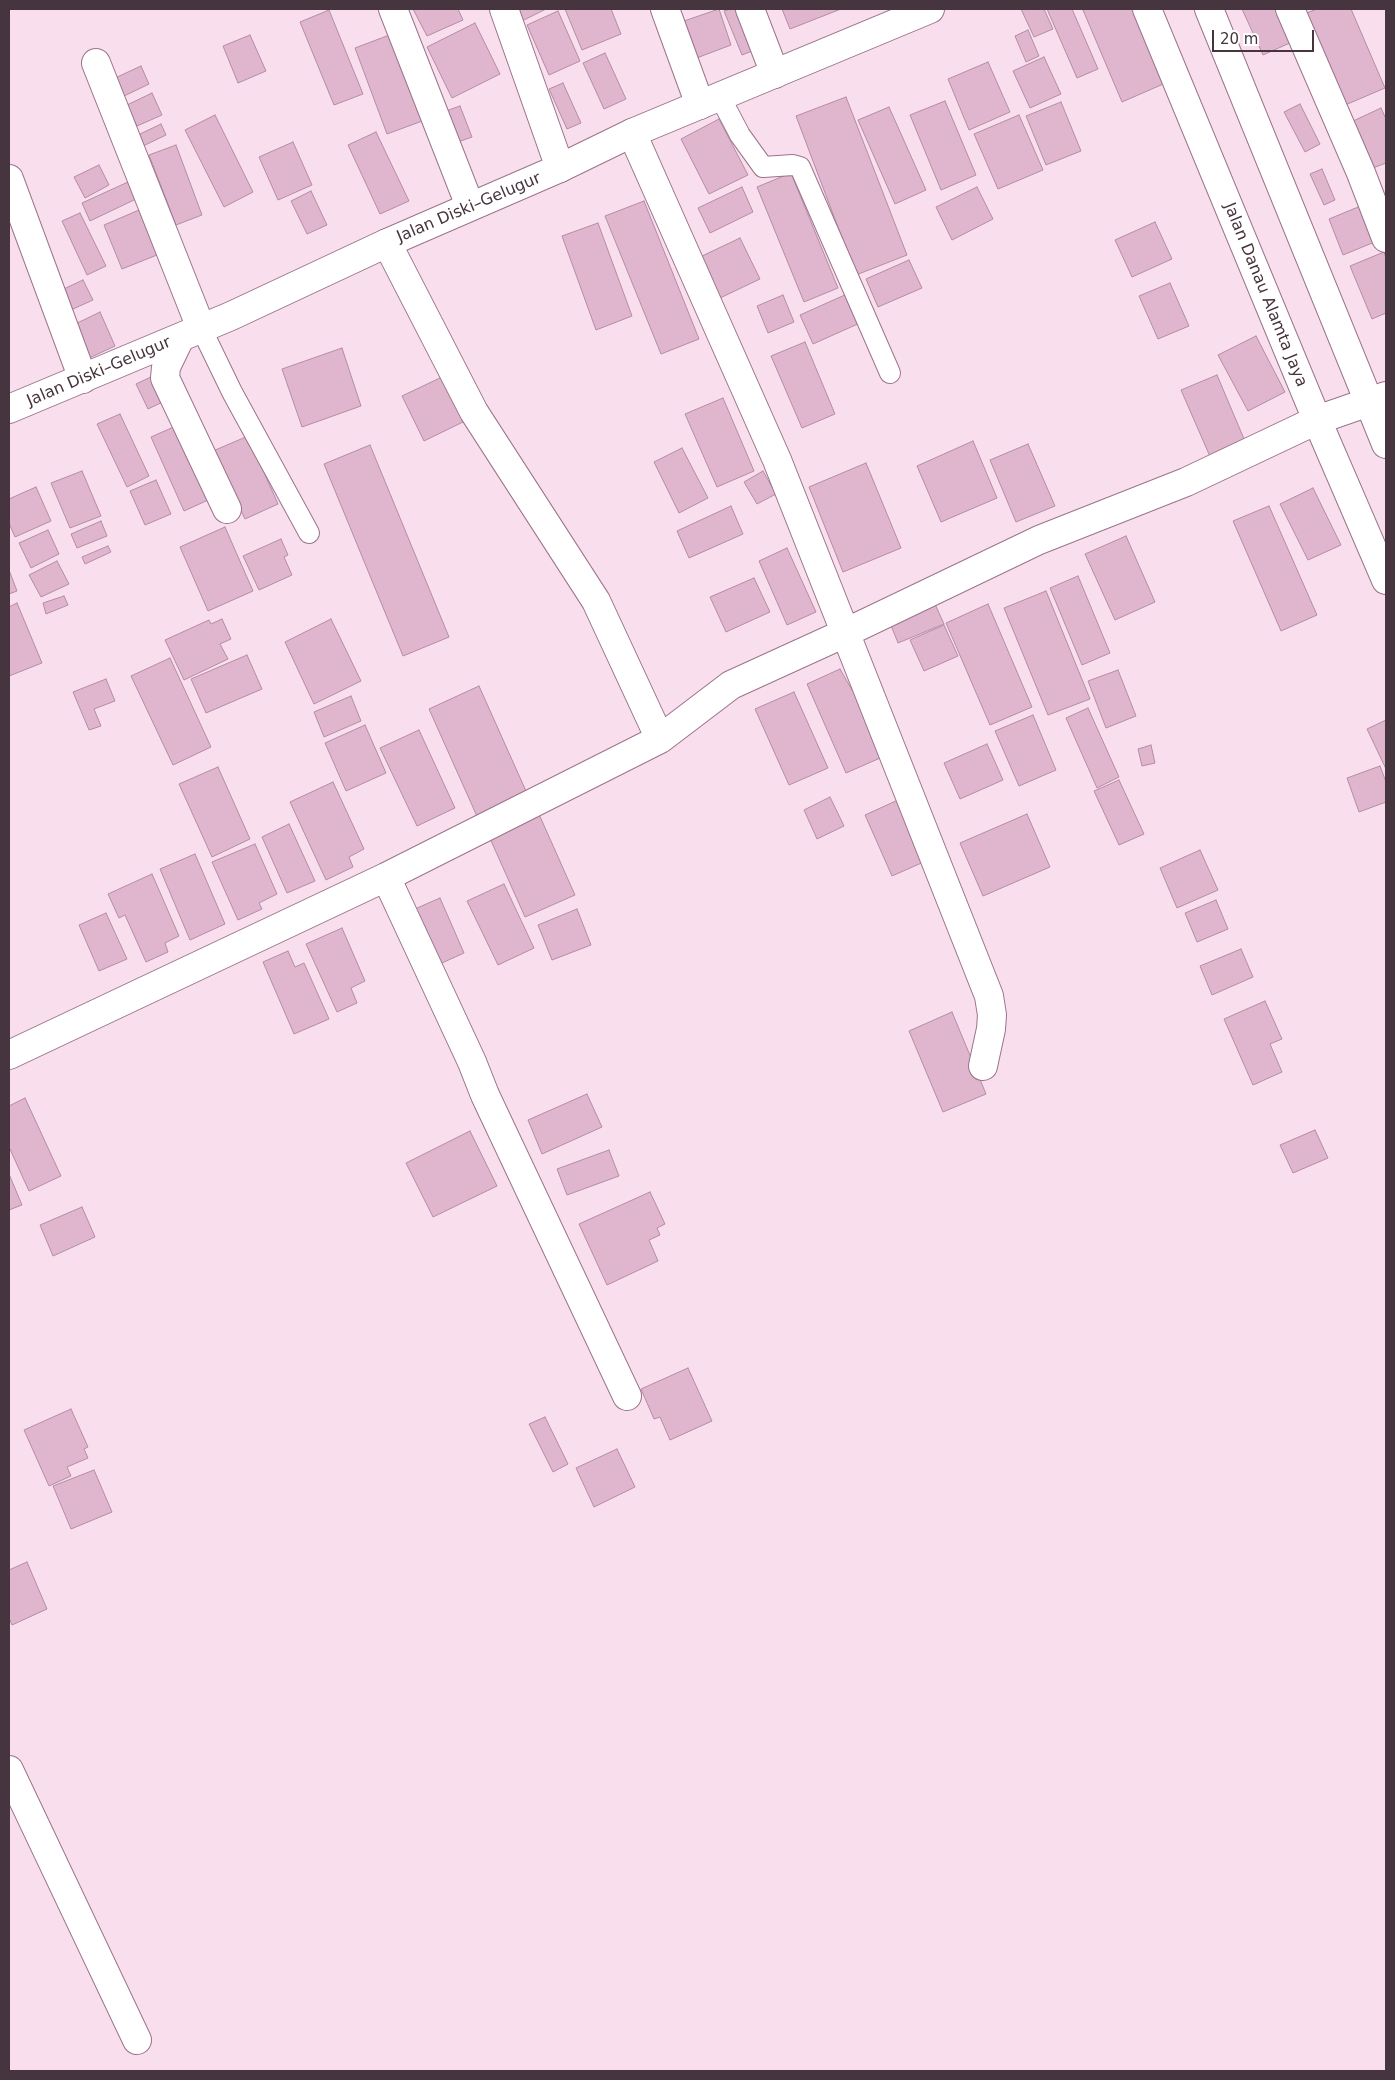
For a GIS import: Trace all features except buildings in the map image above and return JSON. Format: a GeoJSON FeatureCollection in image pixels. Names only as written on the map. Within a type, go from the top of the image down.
{"type":"FeatureCollection","features":[{"type":"Feature","properties":{"kind":"street"},"geometry":{"type":"LineString","coordinates":[[393,9],[470,206]]}},
{"type":"Feature","properties":{"kind":"street"},"geometry":{"type":"LineString","coordinates":[[504,9],[560,168]]}},
{"type":"Feature","properties":{"kind":"street"},"geometry":{"type":"LineString","coordinates":[[665,9],[710,101]]}},
{"type":"Feature","properties":{"kind":"street"},"geometry":{"type":"LineString","coordinates":[[750,9],[775,74]]}},
{"type":"Feature","properties":{"kind":"street","name":"Jalan Diski–Gelugur"},"geometry":{"type":"LineString","coordinates":[[9,409],[231,316],[387,243],[560,168],[632,133],[930,9]]}},
{"type":"Feature","properties":{"kind":"street","name":"Jalan Danau Alamta Jaya"},"geometry":{"type":"LineString","coordinates":[[1147,9],[1317,420],[1386,580]]}},
{"type":"Feature","properties":{"kind":"street"},"geometry":{"type":"LineString","coordinates":[[1209,9],[1378,400],[1386,444]]}},
{"type":"Feature","properties":{"kind":"street"},"geometry":{"type":"LineString","coordinates":[[1290,9],[1361,173],[1386,238]]}},
{"type":"Feature","properties":{"kind":"street"},"geometry":{"type":"LineString","coordinates":[[96,63],[191,333],[166,368],[166,378],[227,510]]}},
{"type":"Feature","properties":{"kind":"street"},"geometry":{"type":"LineString","coordinates":[[632,133],[777,460],[989,996],[992,1015],[991,1028],[983,1066]]}},
{"type":"Feature","properties":{"kind":"street"},"geometry":{"type":"LineString","coordinates":[[9,179],[83,378]]}},
{"type":"Feature","properties":{"kind":"street"},"geometry":{"type":"LineString","coordinates":[[387,243],[474,412],[596,601],[660,739]]}},
{"type":"Feature","properties":{"kind":"street"},"geometry":{"type":"LineString","coordinates":[[9,1055],[386,877],[660,739],[731,685],[845,633],[1039,540],[1186,482],[1317,420],[1378,400]]}},
{"type":"Feature","properties":{"kind":"street"},"geometry":{"type":"LineString","coordinates":[[386,877],[485,1095],[627,1396]]}},
{"type":"Feature","properties":{"kind":"street"},"geometry":{"type":"LineString","coordinates":[[9,1770],[137,2040]]}},
{"type":"Feature","properties":{"kind":"lane"},"geometry":{"type":"LineString","coordinates":[[710,101],[740,135],[762,167],[793,165],[800,167],[890,373]]}},
{"type":"Feature","properties":{"kind":"lane"},"geometry":{"type":"LineString","coordinates":[[191,333],[232,392],[309,533]]}}]}
